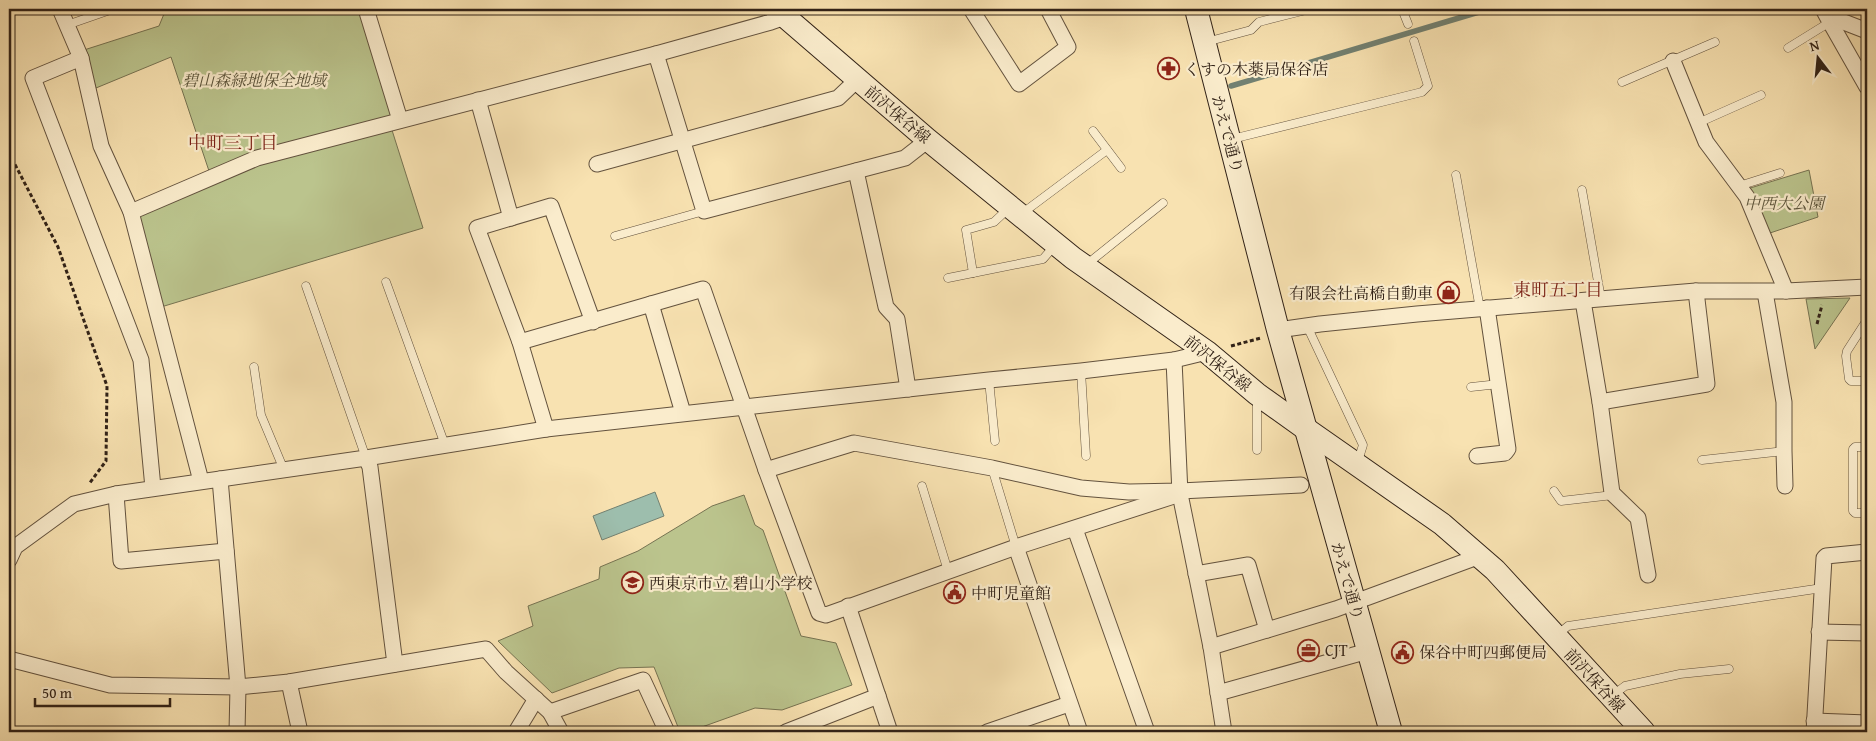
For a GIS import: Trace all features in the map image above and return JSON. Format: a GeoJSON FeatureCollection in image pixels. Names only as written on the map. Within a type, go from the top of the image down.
{"type":"FeatureCollection","features":[{"type":"Feature","properties":{"kind":"main road","name":"かえで通り"},"geometry":{"type":"LineString","coordinates":[[1196,9],[1261,260],[1271,338],[1306,429],[1389,732]]}},
{"type":"Feature","properties":{"kind":"main road","name":"前沢保谷線"},"geometry":{"type":"LineString","coordinates":[[781,13],[928,140],[1084,266],[1218,350],[1257,394],[1442,524],[1480,556],[1644,732]]}},
{"type":"Feature","properties":{"kind":"street"},"geometry":{"type":"LineString","coordinates":[[60,9],[81,58],[101,146],[131,212],[201,481]]}},
{"type":"Feature","properties":{"kind":"street"},"geometry":{"type":"LineString","coordinates":[[366,9],[400,120]]}},
{"type":"Feature","properties":{"kind":"street"},"geometry":{"type":"LineString","coordinates":[[971,9],[1019,84],[1068,47],[1048,9]]}},
{"type":"Feature","properties":{"kind":"street"},"geometry":{"type":"LineString","coordinates":[[131,212],[257,158],[656,54],[771,22],[781,13]]}},
{"type":"Feature","properties":{"kind":"street"},"geometry":{"type":"LineString","coordinates":[[1827,15],[1867,31]]}},
{"type":"Feature","properties":{"kind":"street"},"geometry":{"type":"LineString","coordinates":[[1827,15],[1867,87]]}},
{"type":"Feature","properties":{"kind":"street"},"geometry":{"type":"LineString","coordinates":[[656,54],[704,211],[905,158],[928,140]]}},
{"type":"Feature","properties":{"kind":"street"},"geometry":{"type":"LineString","coordinates":[[81,58],[33,78],[141,360],[153,488]]}},
{"type":"Feature","properties":{"kind":"street"},"geometry":{"type":"LineString","coordinates":[[1673,60],[1706,142],[1748,197],[1786,291]]}},
{"type":"Feature","properties":{"kind":"street"},"geometry":{"type":"LineString","coordinates":[[596,164],[838,98],[857,80]]}},
{"type":"Feature","properties":{"kind":"street"},"geometry":{"type":"LineString","coordinates":[[478,100],[511,218]]}},
{"type":"Feature","properties":{"kind":"street"},"geometry":{"type":"LineString","coordinates":[[856,171],[886,307],[897,318],[908,389]]}},
{"type":"Feature","properties":{"kind":"street"},"geometry":{"type":"LineString","coordinates":[[546,429],[520,342],[477,228],[551,206],[593,322]]}},
{"type":"Feature","properties":{"kind":"street"},"geometry":{"type":"LineString","coordinates":[[1271,338],[1307,326],[1696,290],[1765,292],[1867,287]]}},
{"type":"Feature","properties":{"kind":"street"},"geometry":{"type":"LineString","coordinates":[[520,342],[703,289],[766,470],[819,613],[826,615],[1016,547],[1180,493]]}},
{"type":"Feature","properties":{"kind":"street"},"geometry":{"type":"LineString","coordinates":[[1600,402],[1707,384],[1696,290]]}},
{"type":"Feature","properties":{"kind":"street"},"geometry":{"type":"LineString","coordinates":[[1765,292],[1784,402],[1785,486]]}},
{"type":"Feature","properties":{"kind":"street"},"geometry":{"type":"LineString","coordinates":[[1583,301],[1613,495],[1638,518],[1648,575]]}},
{"type":"Feature","properties":{"kind":"street"},"geometry":{"type":"LineString","coordinates":[[651,304],[683,412]]}},
{"type":"Feature","properties":{"kind":"street"},"geometry":{"type":"LineString","coordinates":[[1477,456],[1502,454],[1507,451],[1499,384],[1483,309]]}},
{"type":"Feature","properties":{"kind":"street"},"geometry":{"type":"LineString","coordinates":[[11,551],[74,504],[116,494],[366,458],[546,429],[683,412],[1081,371],[1174,360],[1218,350]]}},
{"type":"Feature","properties":{"kind":"street"},"geometry":{"type":"LineString","coordinates":[[1174,360],[1180,493],[1211,647],[1224,732]]}},
{"type":"Feature","properties":{"kind":"street"},"geometry":{"type":"LineString","coordinates":[[766,470],[854,443],[992,468],[1081,488],[1129,492],[1180,493],[1301,485]]}},
{"type":"Feature","properties":{"kind":"street"},"geometry":{"type":"LineString","coordinates":[[366,458],[370,467],[395,664]]}},
{"type":"Feature","properties":{"kind":"street"},"geometry":{"type":"LineString","coordinates":[[220,479],[238,688],[237,732]]}},
{"type":"Feature","properties":{"kind":"street"},"geometry":{"type":"LineString","coordinates":[[116,494],[122,560],[226,551]]}},
{"type":"Feature","properties":{"kind":"street"},"geometry":{"type":"LineString","coordinates":[[1075,528],[1147,732]]}},
{"type":"Feature","properties":{"kind":"street"},"geometry":{"type":"LineString","coordinates":[[1016,547],[1080,732]]}},
{"type":"Feature","properties":{"kind":"street"},"geometry":{"type":"LineString","coordinates":[[1867,552],[1825,557],[1814,727],[1867,723]]}},
{"type":"Feature","properties":{"kind":"street"},"geometry":{"type":"LineString","coordinates":[[1211,647],[1354,603],[1480,556]]}},
{"type":"Feature","properties":{"kind":"street"},"geometry":{"type":"LineString","coordinates":[[1196,574],[1248,565],[1268,630]]}},
{"type":"Feature","properties":{"kind":"street"},"geometry":{"type":"LineString","coordinates":[[848,606],[890,732]]}},
{"type":"Feature","properties":{"kind":"street"},"geometry":{"type":"LineString","coordinates":[[1819,632],[1867,633]]}},
{"type":"Feature","properties":{"kind":"street"},"geometry":{"type":"LineString","coordinates":[[9,659],[110,685],[238,688],[289,682],[486,650],[506,672],[550,712],[561,732]]}},
{"type":"Feature","properties":{"kind":"street"},"geometry":{"type":"LineString","coordinates":[[1218,693],[1368,651]]}},
{"type":"Feature","properties":{"kind":"street"},"geometry":{"type":"LineString","coordinates":[[550,712],[643,680],[667,732]]}},
{"type":"Feature","properties":{"kind":"street"},"geometry":{"type":"LineString","coordinates":[[289,682],[300,732]]}},
{"type":"Feature","properties":{"kind":"street"},"geometry":{"type":"LineString","coordinates":[[786,732],[878,696]]}},
{"type":"Feature","properties":{"kind":"street"},"geometry":{"type":"LineString","coordinates":[[516,732],[536,699]]}},
{"type":"Feature","properties":{"kind":"street"},"geometry":{"type":"LineString","coordinates":[[987,732],[1069,704]]}},
{"type":"Feature","properties":{"kind":"lane"},"geometry":{"type":"LineString","coordinates":[[67,25],[113,9]]}},
{"type":"Feature","properties":{"kind":"lane"},"geometry":{"type":"LineString","coordinates":[[1204,43],[1252,30],[1259,22],[1310,9]]}},
{"type":"Feature","properties":{"kind":"lane"},"geometry":{"type":"LineString","coordinates":[[1402,9],[1408,24]]}},
{"type":"Feature","properties":{"kind":"lane"},"geometry":{"type":"LineString","coordinates":[[1788,48],[1827,15]]}},
{"type":"Feature","properties":{"kind":"lane"},"geometry":{"type":"LineString","coordinates":[[1230,140],[1422,92],[1428,86],[1414,41]]}},
{"type":"Feature","properties":{"kind":"lane"},"geometry":{"type":"LineString","coordinates":[[1622,82],[1715,42]]}},
{"type":"Feature","properties":{"kind":"lane"},"geometry":{"type":"LineString","coordinates":[[1698,123],[1761,95]]}},
{"type":"Feature","properties":{"kind":"lane"},"geometry":{"type":"LineString","coordinates":[[1093,131],[1121,168]]}},
{"type":"Feature","properties":{"kind":"lane"},"geometry":{"type":"LineString","coordinates":[[973,273],[966,230],[1028,209],[1107,150]]}},
{"type":"Feature","properties":{"kind":"lane"},"geometry":{"type":"LineString","coordinates":[[1739,186],[1780,173]]}},
{"type":"Feature","properties":{"kind":"lane"},"geometry":{"type":"LineString","coordinates":[[1456,175],[1483,309]]}},
{"type":"Feature","properties":{"kind":"lane"},"geometry":{"type":"LineString","coordinates":[[1582,190],[1601,299]]}},
{"type":"Feature","properties":{"kind":"lane"},"geometry":{"type":"LineString","coordinates":[[1084,266],[1163,203]]}},
{"type":"Feature","properties":{"kind":"lane"},"geometry":{"type":"LineString","coordinates":[[615,236],[704,211]]}},
{"type":"Feature","properties":{"kind":"lane"},"geometry":{"type":"LineString","coordinates":[[948,278],[1043,259],[1056,244]]}},
{"type":"Feature","properties":{"kind":"lane"},"geometry":{"type":"LineString","coordinates":[[386,282],[446,445]]}},
{"type":"Feature","properties":{"kind":"lane"},"geometry":{"type":"LineString","coordinates":[[306,286],[366,458]]}},
{"type":"Feature","properties":{"kind":"lane"},"geometry":{"type":"LineString","coordinates":[[1867,320],[1847,351],[1846,356],[1849,379],[1851,381],[1867,380]]}},
{"type":"Feature","properties":{"kind":"lane"},"geometry":{"type":"LineString","coordinates":[[1307,326],[1363,445],[1357,464]]}},
{"type":"Feature","properties":{"kind":"lane"},"geometry":{"type":"LineString","coordinates":[[254,367],[261,414],[284,470]]}},
{"type":"Feature","properties":{"kind":"lane"},"geometry":{"type":"LineString","coordinates":[[1081,371],[1086,456]]}},
{"type":"Feature","properties":{"kind":"lane"},"geometry":{"type":"LineString","coordinates":[[989,380],[995,441]]}},
{"type":"Feature","properties":{"kind":"lane"},"geometry":{"type":"LineString","coordinates":[[1471,387],[1499,384]]}},
{"type":"Feature","properties":{"kind":"lane"},"geometry":{"type":"LineString","coordinates":[[1257,394],[1257,450]]}},
{"type":"Feature","properties":{"kind":"lane"},"geometry":{"type":"LineString","coordinates":[[1867,447],[1856,447],[1853,449],[1853,511],[1856,513],[1867,513]]}},
{"type":"Feature","properties":{"kind":"lane"},"geometry":{"type":"LineString","coordinates":[[1702,460],[1784,451]]}},
{"type":"Feature","properties":{"kind":"lane"},"geometry":{"type":"LineString","coordinates":[[992,468],[1016,547]]}},
{"type":"Feature","properties":{"kind":"lane"},"geometry":{"type":"LineString","coordinates":[[922,486],[948,572]]}},
{"type":"Feature","properties":{"kind":"lane"},"geometry":{"type":"LineString","coordinates":[[1554,492],[1561,501],[1613,495]]}},
{"type":"Feature","properties":{"kind":"lane"},"geometry":{"type":"LineString","coordinates":[[1555,636],[1568,626],[1822,588]]}},
{"type":"Feature","properties":{"kind":"lane"},"geometry":{"type":"LineString","coordinates":[[1612,696],[1625,686],[1680,674],[1729,669]]}},
{"type":"Feature","properties":{"kind":"path"},"geometry":{"type":"LineString","coordinates":[[9,153],[58,247],[107,386],[106,461],[74,504]]}},
{"type":"Feature","properties":{"kind":"path"},"geometry":{"type":"LineString","coordinates":[[1218,350],[1261,337],[1271,338]]}},
{"type":"Feature","properties":{"kind":"green space","name":"碧山森緑地保全地域"},"geometry":{"type":"Polygon","coordinates":[[[166,9],[361,9],[394,117],[209,171],[171,57],[96,88],[84,50],[159,26],[166,9]]]}},
{"type":"Feature","properties":{"kind":"green space"},"geometry":{"type":"Polygon","coordinates":[[[391,127],[423,228],[161,307],[134,216],[262,161],[391,127]]]}},
{"type":"Feature","properties":{"kind":"green space","name":"中西大公園"},"geometry":{"type":"Polygon","coordinates":[[[1809,170],[1818,217],[1767,234],[1747,189],[1809,170]]]}},
{"type":"Feature","properties":{"kind":"green space"},"geometry":{"type":"Polygon","coordinates":[[[1850,298],[1815,349],[1806,299],[1850,298]]]}},
{"type":"Feature","properties":{"kind":"green space"},"geometry":{"type":"Polygon","coordinates":[[[744,495],[755,525],[763,530],[801,636],[836,643],[852,685],[782,710],[755,708],[688,732],[680,732],[654,667],[619,668],[552,693],[498,641],[533,626],[528,606],[599,579],[600,567],[638,551],[712,506],[744,495]]]}},
{"type":"Feature","properties":{"kind":"shaded area"},"geometry":{"type":"Polygon","coordinates":[[[655,492],[664,516],[602,540],[593,516],[655,492]]]}},
{"type":"Feature","properties":{"kind":"waterway"},"geometry":{"type":"LineString","coordinates":[[1231,86],[1489,9]]}},
{"type":"Feature","properties":{"kind":"place","name":"くすの木薬局保谷店"},"geometry":{"type":"Point","coordinates":[1168,69]}},
{"type":"Feature","properties":{"kind":"place","name":"有限会社高橋自動車"},"geometry":{"type":"Point","coordinates":[1449,293]}},
{"type":"Feature","properties":{"kind":"place","name":"西東京市立 碧山小学校"},"geometry":{"type":"Point","coordinates":[633,583]}},
{"type":"Feature","properties":{"kind":"place","name":"中町児童館"},"geometry":{"type":"Point","coordinates":[955,593]}},
{"type":"Feature","properties":{"kind":"place","name":"CJT"},"geometry":{"type":"Point","coordinates":[1309,650]}},
{"type":"Feature","properties":{"kind":"place","name":"保谷中町四郵便局"},"geometry":{"type":"Point","coordinates":[1403,652]}},
{"type":"Feature","properties":{"kind":"district","name":"中町三丁目"},"geometry":{"type":"Point","coordinates":[233,142]}},
{"type":"Feature","properties":{"kind":"district","name":"東町五丁目"},"geometry":{"type":"Point","coordinates":[1558,289]}}]}
